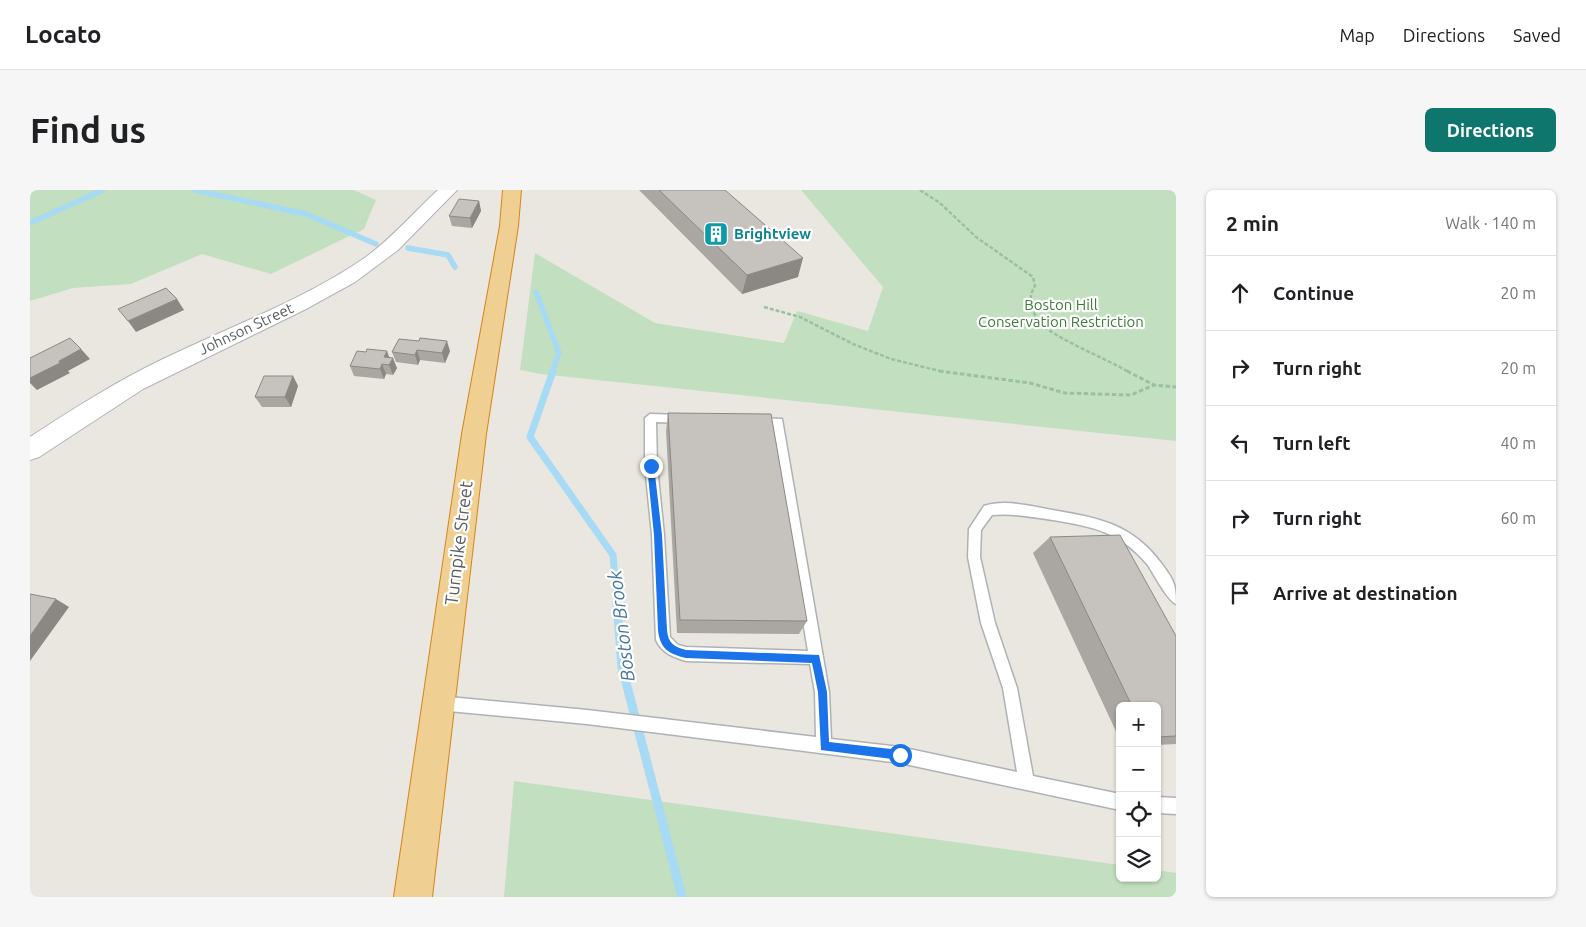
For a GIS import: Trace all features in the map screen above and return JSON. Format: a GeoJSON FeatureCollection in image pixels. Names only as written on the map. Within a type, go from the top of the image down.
{"type":"FeatureCollection","features":[{"type":"Feature","properties":{"kind":"highway","name":"Turnpike Street"},"geometry":{"type":"LineString","coordinates":[[413,897],[474,434],[509,226],[512,190]]}},
{"type":"Feature","properties":{"kind":"street","name":"Johnson Street"},"geometry":{"type":"LineString","coordinates":[[30,450],[126,387],[309,300],[341,282],[399,239],[448,190]]}},
{"type":"Feature","properties":{"kind":"lane"},"geometry":{"type":"LineString","coordinates":[[699,420],[650,418],[651,466],[658,535],[663,640],[674,651],[686,654],[816,658]]}},
{"type":"Feature","properties":{"kind":"lane"},"geometry":{"type":"LineString","coordinates":[[739,421],[778,422],[792,519],[822,692],[824,746]]}},
{"type":"Feature","properties":{"kind":"lane"},"geometry":{"type":"LineString","coordinates":[[1026,782],[1010,688],[988,623],[974,557],[975,529],[988,510],[1001,508],[1028,511],[1094,522],[1112,529],[1147,553],[1176,598]]}},
{"type":"Feature","properties":{"kind":"lane"},"geometry":{"type":"LineString","coordinates":[[438,703],[587,717],[900,755],[1116,801]]}},
{"type":"Feature","properties":{"kind":"lane"},"geometry":{"type":"LineString","coordinates":[[1161,805],[1176,806]]}},
{"type":"Feature","properties":{"kind":"path"},"geometry":{"type":"LineString","coordinates":[[920,190],[940,203],[976,237],[1033,277],[1035,286],[1031,292],[1031,309],[1046,328],[1154,385],[1176,387]]}},
{"type":"Feature","properties":{"kind":"path"},"geometry":{"type":"LineString","coordinates":[[764,307],[800,317],[853,344],[891,359],[948,373],[1030,383],[1065,394],[1131,396],[1154,385]]}},
{"type":"Feature","properties":{"kind":"green space"},"geometry":{"type":"Polygon","coordinates":[[[30,190],[354,190],[376,200],[364,229],[271,274],[202,254],[131,284],[73,288],[30,301],[30,190]]]}},
{"type":"Feature","properties":{"kind":"green space","name":"Boston Hill Conservation Restriction"},"geometry":{"type":"Polygon","coordinates":[[[801,190],[1176,190],[1176,441],[540,374],[520,370],[535,253],[655,323],[784,343],[797,311],[868,331],[883,287],[801,190]]]}},
{"type":"Feature","properties":{"kind":"green space"},"geometry":{"type":"Polygon","coordinates":[[[514,781],[1116,864],[1116,882],[1161,882],[1161,871],[1176,873],[1176,897],[504,897],[514,781]]]}},
{"type":"Feature","properties":{"kind":"building"},"geometry":{"type":"Polygon","coordinates":[[[659,190],[725,190],[803,258],[747,275],[659,190]]]}},
{"type":"Feature","properties":{"kind":"building"},"geometry":{"type":"Polygon","coordinates":[[[459,199],[479,201],[470,218],[449,216],[459,199]]]}},
{"type":"Feature","properties":{"kind":"building"},"geometry":{"type":"Polygon","coordinates":[[[166,288],[177,299],[128,321],[118,309],[166,288]]]}},
{"type":"Feature","properties":{"kind":"building"},"geometry":{"type":"Polygon","coordinates":[[[70,338],[81,349],[59,361],[60,363],[30,378],[30,358],[70,338]]]}},
{"type":"Feature","properties":{"kind":"building"},"geometry":{"type":"Polygon","coordinates":[[[420,338],[447,341],[442,353],[417,350],[415,355],[392,352],[399,339],[419,341],[420,338]]]}},
{"type":"Feature","properties":{"kind":"building"},"geometry":{"type":"Polygon","coordinates":[[[367,349],[387,351],[384,357],[393,358],[389,365],[382,364],[380,369],[350,366],[357,351],[366,352],[367,349]]]}},
{"type":"Feature","properties":{"kind":"building"},"geometry":{"type":"Polygon","coordinates":[[[264,376],[293,376],[285,397],[255,397],[264,376]]]}},
{"type":"Feature","properties":{"kind":"building"},"geometry":{"type":"Polygon","coordinates":[[[668,413],[771,414],[807,621],[680,620],[668,413]]]}},
{"type":"Feature","properties":{"kind":"building"},"geometry":{"type":"Polygon","coordinates":[[[1120,535],[1176,636],[1176,736],[1161,737],[1161,702],[1130,702],[1050,537],[1120,535]]]}},
{"type":"Feature","properties":{"kind":"building"},"geometry":{"type":"Polygon","coordinates":[[[30,594],[56,599],[30,636],[30,594]]]}},
{"type":"Feature","properties":{"kind":"waterway","name":"Boston Brook"},"geometry":{"type":"LineString","coordinates":[[30,223],[103,190]]}},
{"type":"Feature","properties":{"kind":"waterway","name":"Boston Brook"},"geometry":{"type":"LineString","coordinates":[[194,190],[306,214],[376,244]]}},
{"type":"Feature","properties":{"kind":"waterway","name":"Boston Brook"},"geometry":{"type":"LineString","coordinates":[[408,248],[448,255],[455,267]]}},
{"type":"Feature","properties":{"kind":"waterway","name":"Boston Brook"},"geometry":{"type":"LineString","coordinates":[[536,292],[559,353],[552,372]]}},
{"type":"Feature","properties":{"kind":"waterway","name":"Boston Brook"},"geometry":{"type":"LineString","coordinates":[[553,371],[530,437],[613,555],[617,603]]}},
{"type":"Feature","properties":{"kind":"waterway","name":"Boston Brook"},"geometry":{"type":"LineString","coordinates":[[617,602],[622,667],[682,897]]}},
{"type":"Feature","properties":{"kind":"place","name":"Brightview"},"geometry":{"type":"Point","coordinates":[716,234]}},
{"type":"Feature","properties":{"kind":"route"},"geometry":{"type":"LineString","coordinates":[[651,466],[658,535],[662,630],[663,640],[668,647],[674,651],[686,654],[816,658],[822,692],[824,746],[900,755]]}}]}
